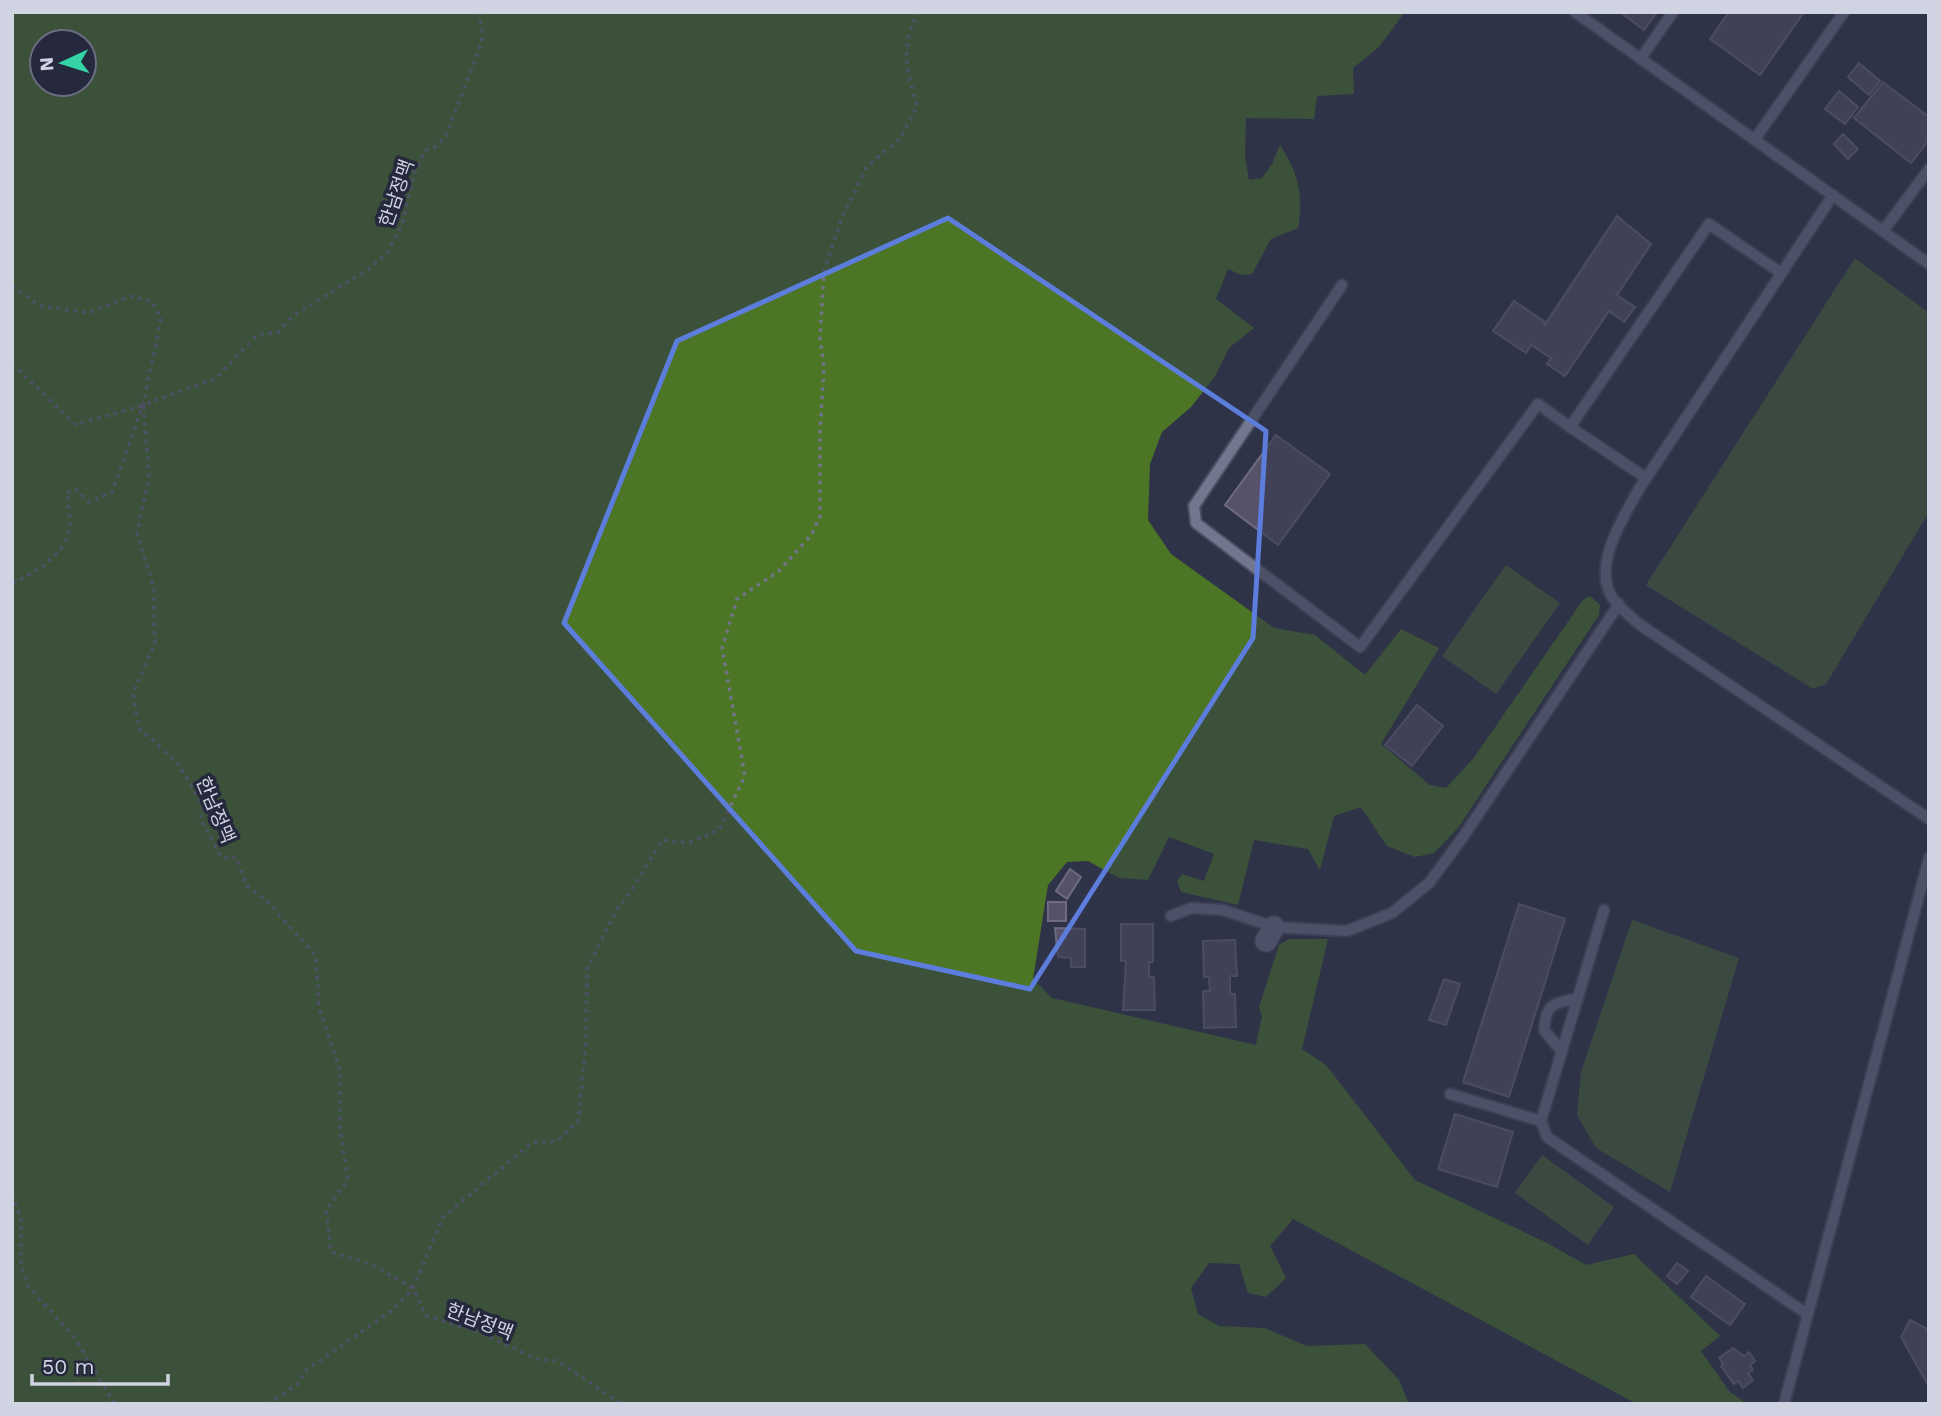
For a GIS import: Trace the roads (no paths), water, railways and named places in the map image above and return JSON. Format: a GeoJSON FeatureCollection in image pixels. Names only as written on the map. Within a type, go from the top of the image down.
{"type":"FeatureCollection","features":[{"type":"Feature","properties":{"kind":"lane"},"geometry":{"type":"LineString","coordinates":[[1575,12],[1929,264]]}},
{"type":"Feature","properties":{"kind":"lane"},"geometry":{"type":"LineString","coordinates":[[1641,58],[1673,12]]}},
{"type":"Feature","properties":{"kind":"lane"},"geometry":{"type":"LineString","coordinates":[[1755,139],[1844,12]]}},
{"type":"Feature","properties":{"kind":"lane"},"geometry":{"type":"LineString","coordinates":[[1883,231],[1929,169]]}},
{"type":"Feature","properties":{"kind":"lane"},"geometry":{"type":"LineString","coordinates":[[1833,195],[1646,478],[1617,530],[1606,567],[1611,595],[1639,624],[1929,819]]}},
{"type":"Feature","properties":{"kind":"lane"},"geometry":{"type":"LineString","coordinates":[[1570,427],[1709,224],[1782,273]]}},
{"type":"Feature","properties":{"kind":"lane"},"geometry":{"type":"LineString","coordinates":[[1342,285],[1194,506],[1196,523],[1360,647],[1538,404],[1646,478]]}},
{"type":"Feature","properties":{"kind":"lane"},"geometry":{"type":"LineString","coordinates":[[1171,916],[1191,908],[1223,910],[1270,934],[1347,931],[1392,913],[1429,883],[1619,604]]}},
{"type":"Feature","properties":{"kind":"lane"},"geometry":{"type":"LineString","coordinates":[[1784,1404],[1929,858]]}},
{"type":"Feature","properties":{"kind":"lane"},"geometry":{"type":"LineString","coordinates":[[1604,910],[1541,1121],[1548,1137],[1807,1314]]}},
{"type":"Feature","properties":{"kind":"lane"},"geometry":{"type":"LineString","coordinates":[[1562,1052],[1544,1030],[1545,1013],[1554,1004],[1578,998]]}},
{"type":"Feature","properties":{"kind":"lane"},"geometry":{"type":"LineString","coordinates":[[1450,1094],[1541,1121]]}}]}
